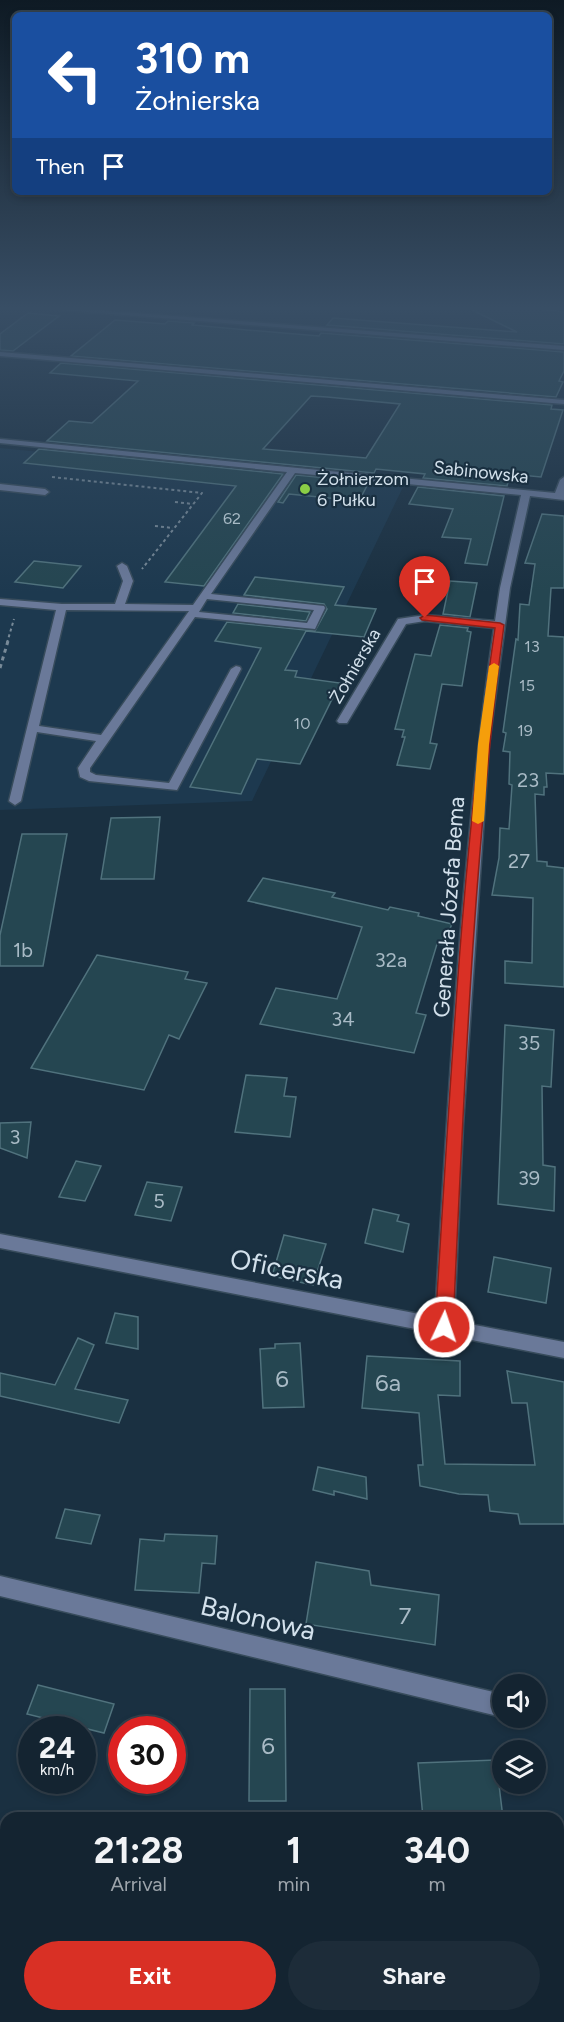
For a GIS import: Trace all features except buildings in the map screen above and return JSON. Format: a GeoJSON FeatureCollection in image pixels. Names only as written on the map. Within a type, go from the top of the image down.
{"type":"FeatureCollection","features":[{"type":"Feature","properties":{"kind":"street","name":"Sabinowska"},"geometry":{"type":"LineString","coordinates":[[0,441],[562,497]]}},
{"type":"Feature","properties":{"kind":"street"},"geometry":{"type":"LineString","coordinates":[[236,669],[173,787],[93,778],[84,774],[84,768],[293,470]]}},
{"type":"Feature","properties":{"kind":"street"},"geometry":{"type":"LineString","coordinates":[[562,497],[564,480]]}},
{"type":"Feature","properties":{"kind":"street"},"geometry":{"type":"LineString","coordinates":[[0,487],[45,492]]}},
{"type":"Feature","properties":{"kind":"street","name":"Generała Józefa Bema"},"geometry":{"type":"LineString","coordinates":[[444,1327],[455,1125],[483,744],[505,588],[526,493]]}},
{"type":"Feature","properties":{"kind":"street"},"geometry":{"type":"LineString","coordinates":[[119,608],[127,589],[127,574],[122,566]]}},
{"type":"Feature","properties":{"kind":"street"},"geometry":{"type":"LineString","coordinates":[[0,602],[62,607],[194,611],[311,627],[320,608],[204,596]]}},
{"type":"Feature","properties":{"kind":"street"},"geometry":{"type":"LineString","coordinates":[[15,801],[62,607]]}},
{"type":"Feature","properties":{"kind":"street","name":"Żołnierska"},"geometry":{"type":"LineString","coordinates":[[343,720],[402,621],[425,618],[500,625]]}},
{"type":"Feature","properties":{"kind":"street"},"geometry":{"type":"LineString","coordinates":[[32,728],[104,740]]}},
{"type":"Feature","properties":{"kind":"street","name":"Oficerska"},"geometry":{"type":"LineString","coordinates":[[0,1241],[564,1350]]}},
{"type":"Feature","properties":{"kind":"street","name":"Balonowa"},"geometry":{"type":"LineString","coordinates":[[0,1586],[492,1704]]}},
{"type":"Feature","properties":{"kind":"path"},"geometry":{"type":"LineString","coordinates":[[48,476],[202,493],[127,589]]}},
{"type":"Feature","properties":{"kind":"path"},"geometry":{"type":"LineString","coordinates":[[176,502],[193,504]]}},
{"type":"Feature","properties":{"kind":"path"},"geometry":{"type":"LineString","coordinates":[[155,526],[174,528]]}},
{"type":"Feature","properties":{"kind":"path"},"geometry":{"type":"LineString","coordinates":[[0,668],[19,604]]}},
{"type":"Feature","properties":{"kind":"shaded area"},"geometry":{"type":"Polygon","coordinates":[[[0,448],[272,475],[278,479],[292,480],[303,477],[403,487],[252,801],[0,810],[0,448]]]}},
{"type":"Feature","properties":{"kind":"slow traffic"},"geometry":{"type":"LineString","coordinates":[[478,821],[483,744],[494,666]]}},
{"type":"Feature","properties":{"kind":"place","name":"Żołnierzom 6 Pułku"},"geometry":{"type":"Point","coordinates":[305,489]}},
{"type":"Feature","properties":{"kind":"route"},"geometry":{"type":"LineString","coordinates":[[425,618],[500,625],[483,744],[455,1125],[444,1327]]}}]}
